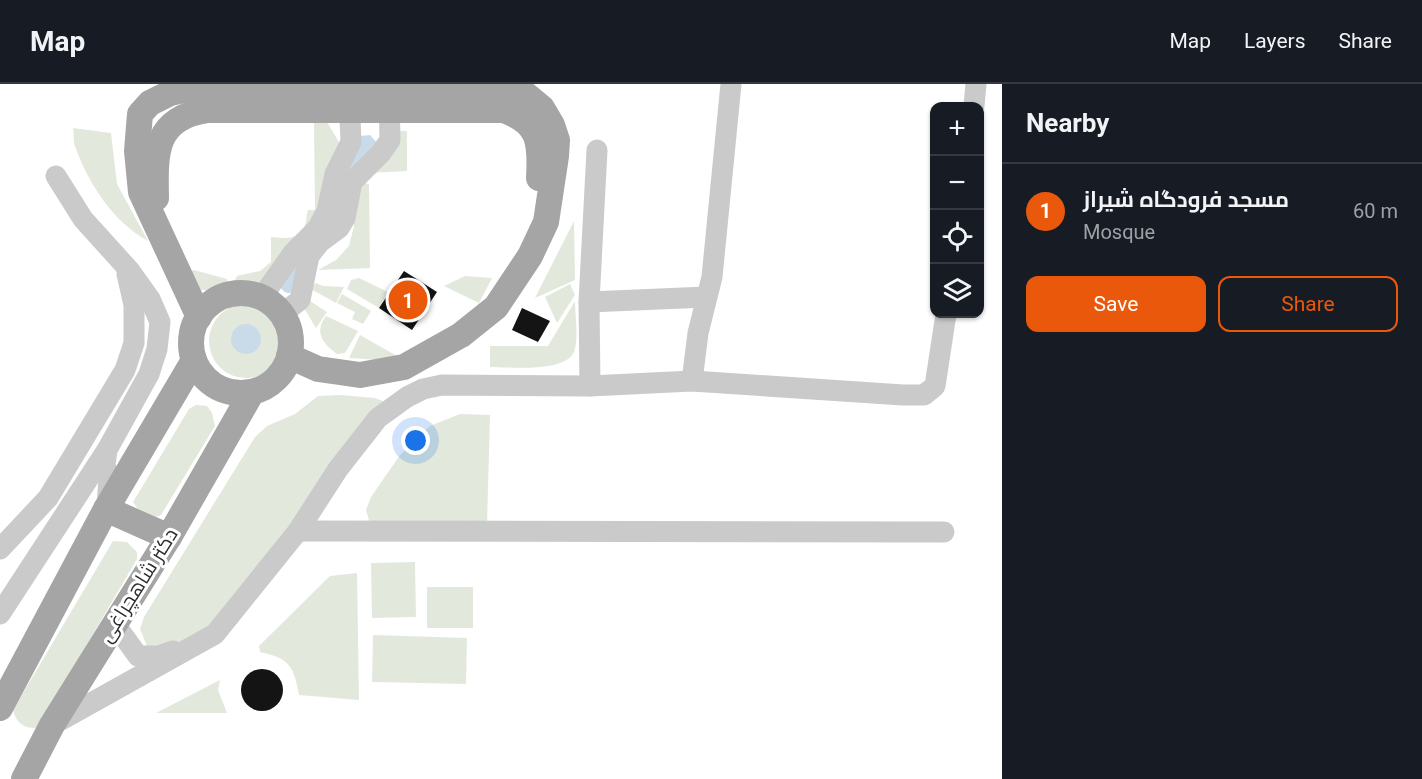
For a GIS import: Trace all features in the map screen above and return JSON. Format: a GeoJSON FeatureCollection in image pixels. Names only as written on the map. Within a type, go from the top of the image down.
{"type":"FeatureCollection","features":[{"type":"Feature","properties":{"kind":"main road"},"geometry":{"type":"LineString","coordinates":[[199,317],[141,192],[137,151],[140,114],[150,104],[170,93],[192,88],[389,94],[519,89],[542,108],[557,140],[546,222],[530,256],[496,307],[461,335],[404,367],[360,375],[318,369],[289,357]]}},
{"type":"Feature","properties":{"kind":"main road"},"geometry":{"type":"LineString","coordinates":[[248,293],[262,297],[282,314],[290,334],[289,357],[275,379],[252,392],[237,393],[223,390],[201,373],[194,360],[191,338],[199,317],[208,306],[234,294],[248,293]]}},
{"type":"Feature","properties":{"kind":"main road"},"geometry":{"type":"LineString","coordinates":[[0,708],[106,509],[194,360]]}},
{"type":"Feature","properties":{"kind":"main road","name":"دکتر شاهچراغی"},"geometry":{"type":"LineString","coordinates":[[24,779],[52,724],[169,537],[252,392]]}},
{"type":"Feature","properties":{"kind":"main road"},"geometry":{"type":"LineString","coordinates":[[106,509],[169,537]]}},
{"type":"Feature","properties":{"kind":"street"},"geometry":{"type":"LineString","coordinates":[[692,381],[706,297],[712,277],[731,84]]}},
{"type":"Feature","properties":{"kind":"street"},"geometry":{"type":"LineString","coordinates":[[974,102],[976,84]]}},
{"type":"Feature","properties":{"kind":"street"},"geometry":{"type":"LineString","coordinates":[[262,297],[293,254],[316,229],[327,211],[335,174],[351,142],[349,93]]}},
{"type":"Feature","properties":{"kind":"street"},"geometry":{"type":"LineString","coordinates":[[282,314],[300,300],[309,256],[314,248],[331,236],[345,218],[352,182],[387,146],[391,136],[389,94]]}},
{"type":"Feature","properties":{"kind":"street"},"geometry":{"type":"LineString","coordinates":[[590,386],[589,302],[597,150]]}},
{"type":"Feature","properties":{"kind":"street"},"geometry":{"type":"LineString","coordinates":[[0,614],[107,450],[149,374],[160,322],[150,299],[126,267],[83,219],[56,176]]}},
{"type":"Feature","properties":{"kind":"street"},"geometry":{"type":"LineString","coordinates":[[0,549],[48,498],[125,370],[134,343],[134,305],[126,267]]}},
{"type":"Feature","properties":{"kind":"street"},"geometry":{"type":"LineString","coordinates":[[589,302],[706,297]]}},
{"type":"Feature","properties":{"kind":"street"},"geometry":{"type":"LineString","coordinates":[[52,724],[215,634],[298,531],[338,469],[378,418],[407,397],[423,389],[442,385],[590,386],[692,381],[924,395],[935,386],[945,318]]}},
{"type":"Feature","properties":{"kind":"street"},"geometry":{"type":"LineString","coordinates":[[106,509],[109,479],[105,465],[107,450]]}},
{"type":"Feature","properties":{"kind":"street"},"geometry":{"type":"LineString","coordinates":[[298,531],[944,532]]}},
{"type":"Feature","properties":{"kind":"street"},"geometry":{"type":"LineString","coordinates":[[114,623],[138,656],[159,656],[215,634]]}},
{"type":"Feature","properties":{"kind":"shaded area"},"geometry":{"type":"Polygon","coordinates":[[[326,120],[340,144],[319,210],[262,286],[236,286],[234,282],[237,276],[260,271],[271,262],[271,237],[291,237],[300,234],[305,225],[308,210],[315,210],[314,121],[326,120]]]}},
{"type":"Feature","properties":{"kind":"shaded area"},"geometry":{"type":"Polygon","coordinates":[[[73,128],[111,133],[117,184],[148,241],[124,223],[103,200],[80,160],[74,142],[73,128]]]}},
{"type":"Feature","properties":{"kind":"shaded area"},"geometry":{"type":"Polygon","coordinates":[[[399,131],[407,131],[407,171],[369,173],[399,131]]]}},
{"type":"Feature","properties":{"kind":"shaded area"},"geometry":{"type":"Polygon","coordinates":[[[363,183],[369,184],[370,268],[318,270],[336,260],[349,246],[354,226],[351,215],[363,183]]]}},
{"type":"Feature","properties":{"kind":"shaded area"},"geometry":{"type":"Polygon","coordinates":[[[574,221],[575,280],[535,298],[574,221]]]}},
{"type":"Feature","properties":{"kind":"shaded area"},"geometry":{"type":"Polygon","coordinates":[[[194,270],[227,279],[227,290],[198,290],[190,271],[194,270]]]}},
{"type":"Feature","properties":{"kind":"shaded area"},"geometry":{"type":"Polygon","coordinates":[[[465,276],[492,278],[479,303],[444,286],[465,276]]]}},
{"type":"Feature","properties":{"kind":"shaded area"},"geometry":{"type":"Polygon","coordinates":[[[359,278],[388,292],[379,308],[347,289],[351,280],[359,278]]]}},
{"type":"Feature","properties":{"kind":"shaded area"},"geometry":{"type":"Polygon","coordinates":[[[316,283],[323,286],[344,287],[336,303],[309,288],[316,283]]]}},
{"type":"Feature","properties":{"kind":"shaded area"},"geometry":{"type":"Polygon","coordinates":[[[570,284],[575,295],[557,323],[545,297],[570,284]]]}},
{"type":"Feature","properties":{"kind":"shaded area"},"geometry":{"type":"Polygon","coordinates":[[[342,294],[371,311],[363,324],[352,319],[355,312],[337,303],[342,294]]]}},
{"type":"Feature","properties":{"kind":"shaded area"},"geometry":{"type":"Polygon","coordinates":[[[304,297],[327,312],[316,328],[304,308],[304,297]]]}},
{"type":"Feature","properties":{"kind":"shaded area"},"geometry":{"type":"Polygon","coordinates":[[[575,301],[576,340],[574,352],[569,359],[548,366],[490,367],[490,346],[548,346],[575,301]]]}},
{"type":"Feature","properties":{"kind":"shaded area"},"geometry":{"type":"Polygon","coordinates":[[[246,304],[260,307],[272,315],[280,327],[283,341],[280,355],[272,367],[260,375],[246,378],[232,375],[220,367],[212,355],[209,341],[212,327],[220,315],[232,307],[246,304]]]}},
{"type":"Feature","properties":{"kind":"shaded area"},"geometry":{"type":"Polygon","coordinates":[[[326,316],[358,331],[345,353],[337,354],[321,337],[322,322],[326,316]]]}},
{"type":"Feature","properties":{"kind":"shaded area"},"geometry":{"type":"Polygon","coordinates":[[[360,335],[397,356],[378,360],[349,358],[360,335]]]}},
{"type":"Feature","properties":{"kind":"shaded area"},"geometry":{"type":"Polygon","coordinates":[[[318,396],[375,398],[395,406],[274,572],[189,645],[147,646],[140,629],[144,617],[255,437],[267,426],[295,414],[318,396]]]}},
{"type":"Feature","properties":{"kind":"shaded area"},"geometry":{"type":"Polygon","coordinates":[[[196,405],[207,406],[212,413],[215,426],[161,515],[156,517],[138,509],[133,502],[189,409],[196,405]]]}},
{"type":"Feature","properties":{"kind":"shaded area"},"geometry":{"type":"Polygon","coordinates":[[[460,414],[490,415],[487,526],[371,527],[366,510],[371,497],[400,455],[430,426],[460,414]]]}},
{"type":"Feature","properties":{"kind":"shaded area"},"geometry":{"type":"Polygon","coordinates":[[[113,541],[127,542],[137,552],[137,559],[38,728],[25,726],[16,718],[13,710],[113,541]]]}},
{"type":"Feature","properties":{"kind":"shaded area"},"geometry":{"type":"Polygon","coordinates":[[[415,562],[416,617],[372,618],[371,563],[415,562]]]}},
{"type":"Feature","properties":{"kind":"shaded area"},"geometry":{"type":"Polygon","coordinates":[[[357,573],[359,700],[299,695],[295,677],[288,665],[278,657],[260,652],[259,646],[330,576],[357,573]]]}},
{"type":"Feature","properties":{"kind":"shaded area"},"geometry":{"type":"Polygon","coordinates":[[[427,587],[473,587],[473,628],[427,628],[427,587]]]}},
{"type":"Feature","properties":{"kind":"shaded area"},"geometry":{"type":"Polygon","coordinates":[[[373,635],[467,638],[466,684],[372,682],[373,635]]]}},
{"type":"Feature","properties":{"kind":"shaded area"},"geometry":{"type":"Polygon","coordinates":[[[220,680],[218,690],[227,713],[156,713],[220,680]]]}},
{"type":"Feature","properties":{"kind":"water"},"geometry":{"type":"Polygon","coordinates":[[[370,135],[378,144],[363,158],[356,153],[360,136],[370,135]]]}},
{"type":"Feature","properties":{"kind":"water"},"geometry":{"type":"Polygon","coordinates":[[[246,324],[252,325],[260,333],[260,345],[252,353],[246,354],[240,353],[232,345],[231,339],[232,333],[240,325],[246,324]]]}},
{"type":"Feature","properties":{"kind":"building"},"geometry":{"type":"Polygon","coordinates":[[[404,271],[437,292],[412,330],[379,308],[404,271]]]}},
{"type":"Feature","properties":{"kind":"building"},"geometry":{"type":"Polygon","coordinates":[[[522,308],[550,321],[538,342],[512,330],[522,308]]]}},
{"type":"Feature","properties":{"kind":"building"},"geometry":{"type":"Polygon","coordinates":[[[262,669],[270,670],[277,675],[282,682],[282,698],[277,705],[270,710],[262,711],[254,710],[247,705],[242,698],[241,690],[242,682],[247,675],[254,670],[262,669]]]}},
{"type":"Feature","properties":{"kind":"waterway"},"geometry":{"type":"LineString","coordinates":[[340,183],[360,157]]}},
{"type":"Feature","properties":{"kind":"waterway"},"geometry":{"type":"LineString","coordinates":[[289,284],[292,265],[297,254]]}},
{"type":"Feature","properties":{"kind":"place","name":"مسجد فرودگاه شیراز"},"geometry":{"type":"Point","coordinates":[408,300]}}]}
